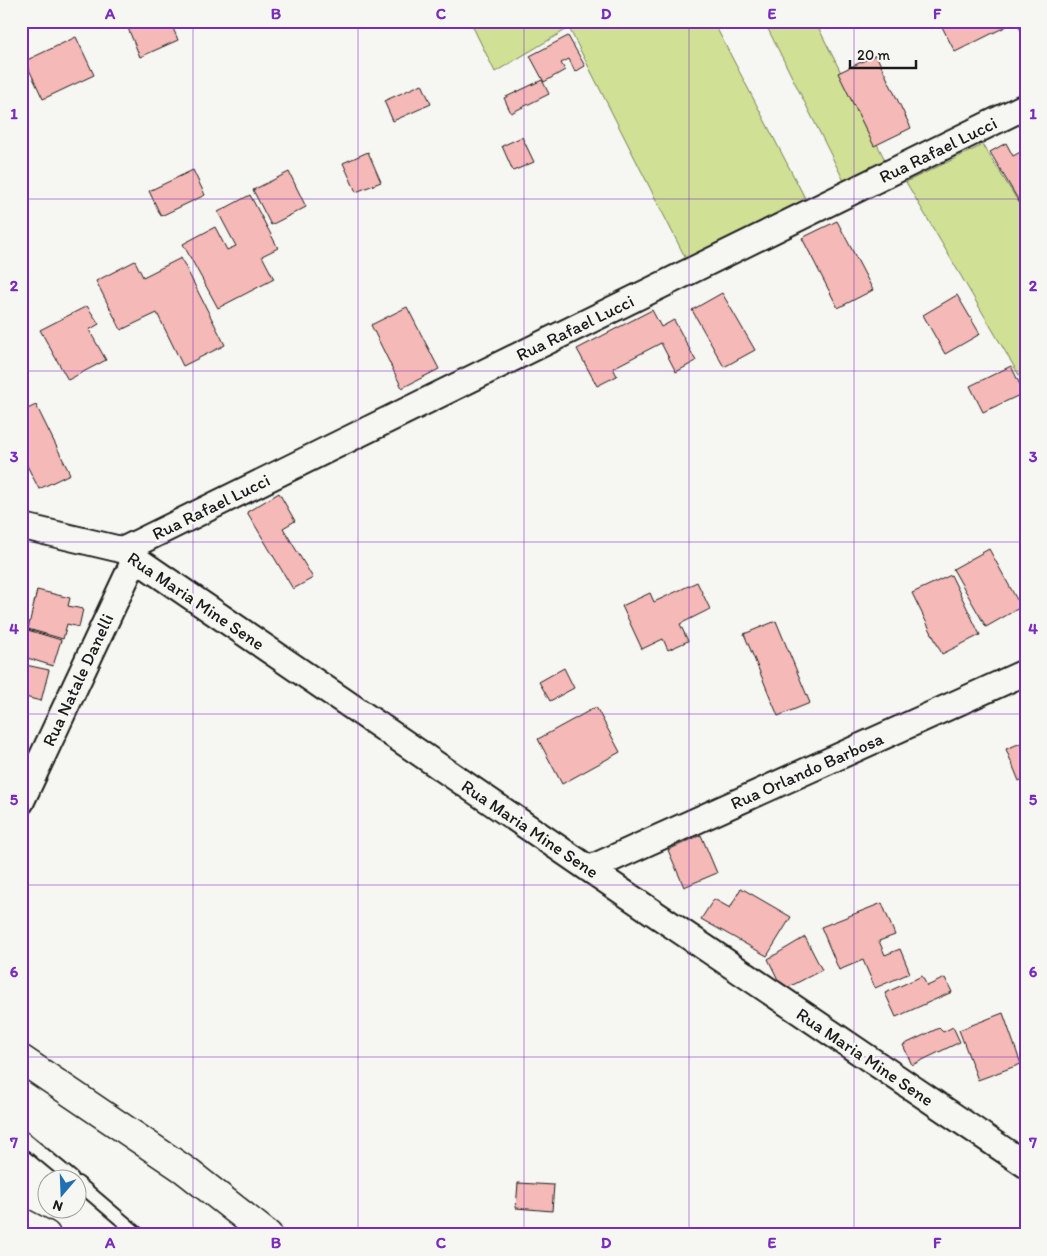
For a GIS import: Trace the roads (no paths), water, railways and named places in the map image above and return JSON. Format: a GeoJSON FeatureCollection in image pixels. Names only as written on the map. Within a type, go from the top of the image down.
{"type":"FeatureCollection","features":[{"type":"Feature","properties":{"kind":"main road"},"geometry":{"type":"LineString","coordinates":[[21,1059],[185,1170],[268,1235]]}},
{"type":"Feature","properties":{"kind":"main road"},"geometry":{"type":"LineString","coordinates":[[21,1222],[46,1235]]}},
{"type":"Feature","properties":{"kind":"street","name":"Rua Rafael Lucci"},"geometry":{"type":"LineString","coordinates":[[129,555],[1026,106]]}},
{"type":"Feature","properties":{"kind":"street","name":"Rua Maria Mine Sene"},"geometry":{"type":"LineString","coordinates":[[21,526],[129,555],[589,869],[1020,1155]]}},
{"type":"Feature","properties":{"kind":"street","name":"Rua Natale Danelli"},"geometry":{"type":"LineString","coordinates":[[21,802],[129,555]]}},
{"type":"Feature","properties":{"kind":"street","name":"Rua Orlando Barbosa"},"geometry":{"type":"LineString","coordinates":[[589,869],[1026,672]]}},
{"type":"Feature","properties":{"kind":"lane"},"geometry":{"type":"LineString","coordinates":[[21,1136],[60,1168]]}},
{"type":"Feature","properties":{"kind":"lane"},"geometry":{"type":"LineString","coordinates":[[88,1192],[139,1235]]}}]}
